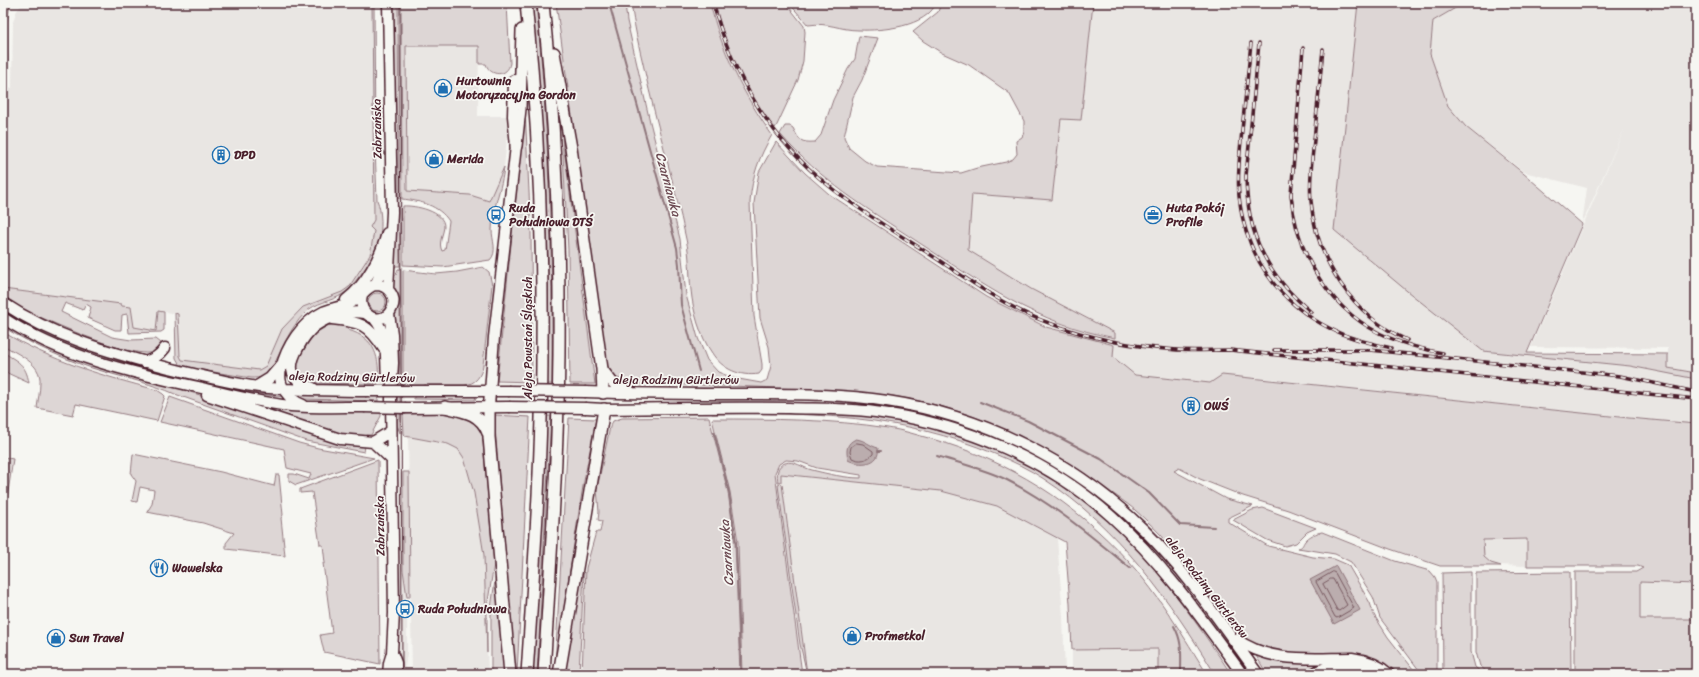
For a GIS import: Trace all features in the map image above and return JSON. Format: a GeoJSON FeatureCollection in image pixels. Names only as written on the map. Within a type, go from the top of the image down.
{"type":"FeatureCollection","features":[{"type":"Feature","properties":{"kind":"main road","name":"Zabrzańska"},"geometry":{"type":"LineString","coordinates":[[388,3],[392,212],[388,289]]}},
{"type":"Feature","properties":{"kind":"main road"},"geometry":{"type":"LineString","coordinates":[[510,674],[489,437],[489,406],[491,374],[520,109],[522,3]]}},
{"type":"Feature","properties":{"kind":"main road","name":"Aleja Powstań Śląskich"},"geometry":{"type":"LineString","coordinates":[[526,3],[535,108],[539,182],[542,344],[539,443],[527,674]]}},
{"type":"Feature","properties":{"kind":"main road"},"geometry":{"type":"LineString","coordinates":[[544,3],[571,148],[602,369],[604,393],[604,409],[559,674]]}},
{"type":"Feature","properties":{"kind":"main road"},"geometry":{"type":"LineString","coordinates":[[544,3],[555,167],[559,257],[559,345],[554,493],[544,674]]}},
{"type":"Feature","properties":{"kind":"main road"},"geometry":{"type":"LineString","coordinates":[[514,80],[513,116],[516,146]]}},
{"type":"Feature","properties":{"kind":"main road"},"geometry":{"type":"LineString","coordinates":[[336,307],[357,290],[374,265],[384,243],[392,212]]}},
{"type":"Feature","properties":{"kind":"main road","name":"Zabrzańska"},"geometry":{"type":"LineString","coordinates":[[374,285],[390,254]]}},
{"type":"Feature","properties":{"kind":"main road"},"geometry":{"type":"LineString","coordinates":[[309,407],[295,401],[283,389],[280,374],[283,362],[294,338],[305,324],[315,316],[353,302],[368,288],[374,285],[388,289],[392,294],[394,303],[389,314],[380,318],[350,312],[328,319],[314,327],[306,336],[294,355],[291,365],[292,371],[298,381],[307,386],[320,390]]}},
{"type":"Feature","properties":{"kind":"main road"},"geometry":{"type":"LineString","coordinates":[[362,295],[361,303],[369,316]]}},
{"type":"Feature","properties":{"kind":"main road","name":"aleja Rodziny Gürtlerów"},"geometry":{"type":"LineString","coordinates":[[3,303],[35,322],[63,336],[96,348],[176,370],[257,386],[283,389],[320,390],[804,394],[884,400],[953,415],[988,428],[1026,445],[1059,463],[1119,507],[1170,557],[1258,674]]}},
{"type":"Feature","properties":{"kind":"main road","name":"Zabrzańska"},"geometry":{"type":"LineString","coordinates":[[388,674],[392,653],[393,523],[391,399],[393,349],[389,314]]}},
{"type":"Feature","properties":{"kind":"main road","name":"Zabrzańska"},"geometry":{"type":"LineString","coordinates":[[369,316],[383,331],[391,399]]}},
{"type":"Feature","properties":{"kind":"main road","name":"aleja Rodziny Gürtlerów"},"geometry":{"type":"LineString","coordinates":[[3,318],[32,335],[84,357],[125,370],[271,403],[309,407],[427,408],[489,406],[604,409],[757,407],[840,410],[881,413],[951,428],[998,445],[1054,474],[1112,516],[1162,568],[1192,605],[1242,674]]}},
{"type":"Feature","properties":{"kind":"main road"},"geometry":{"type":"LineString","coordinates":[[328,319],[350,321],[364,326],[374,334],[385,350]]}},
{"type":"Feature","properties":{"kind":"main road"},"geometry":{"type":"LineString","coordinates":[[144,362],[154,360],[165,348],[170,364],[176,370]]}},
{"type":"Feature","properties":{"kind":"main road"},"geometry":{"type":"LineString","coordinates":[[257,386],[270,378],[283,362]]}},
{"type":"Feature","properties":{"kind":"main road"},"geometry":{"type":"LineString","coordinates":[[602,369],[613,383],[635,393]]}},
{"type":"Feature","properties":{"kind":"main road"},"geometry":{"type":"LineString","coordinates":[[472,391],[484,383],[491,374]]}},
{"type":"Feature","properties":{"kind":"main road"},"geometry":{"type":"LineString","coordinates":[[182,384],[220,400],[340,439],[373,442],[391,431]]}},
{"type":"Feature","properties":{"kind":"main road"},"geometry":{"type":"LineString","coordinates":[[445,407],[470,413],[476,416],[483,422],[489,437]]}},
{"type":"Feature","properties":{"kind":"main road"},"geometry":{"type":"LineString","coordinates":[[373,442],[391,459]]}},
{"type":"Feature","properties":{"kind":"main road"},"geometry":{"type":"LineString","coordinates":[[1228,633],[1247,647],[1264,654],[1281,658],[1364,659],[1374,663],[1389,674]]}},
{"type":"Feature","properties":{"kind":"main road","name":"Zabrzańska"},"geometry":{"type":"LineString","coordinates":[[392,653],[396,663],[396,674]]}},
{"type":"Feature","properties":{"kind":"main road"},"geometry":{"type":"LineString","coordinates":[[1313,674],[1325,669],[1335,668],[1356,668],[1366,670],[1374,674]]}},
{"type":"Feature","properties":{"kind":"shaded area"},"geometry":{"type":"Polygon","coordinates":[[[3,3],[10,3],[7,22],[8,77],[6,85],[3,85],[3,3]]]}},
{"type":"Feature","properties":{"kind":"shaded area"},"geometry":{"type":"Polygon","coordinates":[[[23,3],[372,3],[374,220],[370,227],[374,231],[370,255],[349,287],[342,292],[303,307],[282,329],[266,366],[259,370],[182,360],[180,356],[178,314],[158,311],[156,331],[134,327],[131,307],[3,289],[3,85],[12,88],[13,22],[16,12],[23,3]]]}},
{"type":"Feature","properties":{"kind":"shaded area"},"geometry":{"type":"Polygon","coordinates":[[[372,3],[374,3],[377,200],[381,221],[379,242],[374,254],[358,278],[347,291],[338,297],[309,309],[299,319],[286,340],[271,371],[267,375],[252,378],[188,368],[180,365],[176,358],[175,313],[178,314],[180,356],[182,360],[259,370],[266,366],[282,329],[303,307],[342,292],[349,287],[370,255],[374,231],[370,227],[374,220],[372,3]]]}},
{"type":"Feature","properties":{"kind":"shaded area"},"geometry":{"type":"Polygon","coordinates":[[[394,3],[398,3],[399,199],[395,194],[394,3]]]}},
{"type":"Feature","properties":{"kind":"shaded area"},"geometry":{"type":"Polygon","coordinates":[[[398,3],[401,3],[404,433],[400,433],[398,3]]]}},
{"type":"Feature","properties":{"kind":"shaded area"},"geometry":{"type":"Polygon","coordinates":[[[401,3],[507,3],[510,63],[509,68],[503,73],[495,73],[488,68],[486,64],[479,64],[479,46],[406,46],[407,191],[470,195],[489,201],[504,167],[492,222],[494,253],[490,260],[443,267],[403,265],[403,206],[428,210],[440,217],[443,221],[444,227],[441,242],[442,251],[445,250],[449,221],[440,211],[428,205],[402,199],[401,3]]]}},
{"type":"Feature","properties":{"kind":"shaded area"},"geometry":{"type":"Polygon","coordinates":[[[532,3],[536,3],[547,146],[551,241],[552,384],[547,384],[548,241],[540,98],[532,3]]]}},
{"type":"Feature","properties":{"kind":"shaded area"},"geometry":{"type":"Polygon","coordinates":[[[556,3],[625,3],[627,21],[650,122],[680,239],[686,295],[698,338],[707,360],[718,372],[733,378],[761,383],[767,380],[771,366],[769,347],[760,318],[754,203],[759,172],[776,142],[805,173],[829,194],[986,297],[1046,327],[1114,345],[1113,357],[1135,375],[1210,383],[1222,375],[1696,424],[1696,584],[1640,582],[1640,619],[1696,619],[1696,673],[1575,673],[1575,572],[1636,572],[1643,568],[1638,566],[1527,566],[1527,539],[1483,540],[1484,557],[1491,563],[1501,566],[1440,566],[1390,549],[1288,510],[1243,496],[1200,479],[1179,468],[1174,471],[1226,499],[1253,506],[1228,518],[1228,522],[1268,546],[1313,557],[1334,559],[1348,565],[1370,603],[1374,615],[1388,637],[1417,674],[1395,674],[1383,663],[1368,656],[1335,653],[1283,654],[1267,651],[1244,639],[1232,627],[1185,562],[1144,518],[1081,471],[1034,443],[1009,431],[958,411],[881,394],[700,385],[631,384],[619,382],[608,371],[556,3]]]}},
{"type":"Feature","properties":{"kind":"shaded area"},"geometry":{"type":"Polygon","coordinates":[[[631,3],[710,3],[720,38],[727,55],[752,105],[772,135],[763,151],[757,167],[752,184],[750,202],[754,316],[762,364],[762,370],[759,374],[752,375],[732,371],[716,359],[704,339],[695,315],[690,284],[686,239],[642,60],[631,3]]]}},
{"type":"Feature","properties":{"kind":"shaded area"},"geometry":{"type":"Polygon","coordinates":[[[715,3],[783,3],[789,7],[804,26],[803,61],[798,80],[775,128],[764,115],[745,85],[730,53],[715,3]]]}},
{"type":"Feature","properties":{"kind":"shaded area"},"geometry":{"type":"Polygon","coordinates":[[[789,3],[936,3],[931,11],[923,17],[902,26],[879,30],[852,30],[815,24],[808,25],[789,3]]]}},
{"type":"Feature","properties":{"kind":"shaded area"},"geometry":{"type":"Polygon","coordinates":[[[941,3],[1093,3],[1081,120],[1061,119],[1052,200],[972,194],[968,250],[1031,289],[1115,333],[1115,338],[1060,323],[1011,300],[965,273],[845,193],[812,166],[780,134],[785,126],[790,126],[801,140],[806,142],[815,142],[821,135],[833,100],[848,69],[855,59],[859,36],[878,38],[862,80],[853,97],[844,137],[849,148],[865,161],[877,167],[961,173],[1013,159],[1017,154],[1016,141],[1022,137],[1024,132],[1024,121],[1009,93],[969,65],[942,53],[923,41],[913,32],[938,12],[941,3]]]}},
{"type":"Feature","properties":{"kind":"shaded area","name":"Huta Pokój Profile"},"geometry":{"type":"Polygon","coordinates":[[[1093,3],[1358,3],[1334,230],[1483,351],[1630,366],[1696,379],[1696,424],[1256,378],[1210,383],[1135,375],[1113,357],[1115,333],[1031,289],[968,250],[972,194],[1052,200],[1061,118],[1081,120],[1093,3]]]}},
{"type":"Feature","properties":{"kind":"shaded area"},"geometry":{"type":"Polygon","coordinates":[[[1358,3],[1464,3],[1433,21],[1430,54],[1448,106],[1466,127],[1523,173],[1582,224],[1527,353],[1668,354],[1668,368],[1696,373],[1696,379],[1630,366],[1483,351],[1407,291],[1334,230],[1358,3]]]}},
{"type":"Feature","properties":{"kind":"shaded area"},"geometry":{"type":"Polygon","coordinates":[[[1464,3],[1696,3],[1696,373],[1668,368],[1668,348],[1531,347],[1625,127],[1582,224],[1587,188],[1524,172],[1466,127],[1448,106],[1430,54],[1433,21],[1464,3]]]}},
{"type":"Feature","properties":{"kind":"shaded area"},"geometry":{"type":"Polygon","coordinates":[[[406,46],[479,46],[478,116],[508,116],[509,118],[504,167],[489,201],[470,195],[407,191],[406,46]]]}},
{"type":"Feature","properties":{"kind":"shaded area"},"geometry":{"type":"Polygon","coordinates":[[[525,108],[531,234],[532,382],[497,381],[525,108]]]}},
{"type":"Feature","properties":{"kind":"shaded area"},"geometry":{"type":"Polygon","coordinates":[[[562,133],[595,384],[570,384],[568,250],[562,133]]]}},
{"type":"Feature","properties":{"kind":"shaded area"},"geometry":{"type":"Polygon","coordinates":[[[399,206],[400,266],[396,266],[393,269],[397,207],[399,206]]]}},
{"type":"Feature","properties":{"kind":"shaded area"},"geometry":{"type":"Polygon","coordinates":[[[483,267],[489,272],[492,285],[483,365],[481,373],[477,379],[472,383],[464,385],[403,385],[403,270],[436,274],[483,267]]]}},
{"type":"Feature","properties":{"kind":"shaded area"},"geometry":{"type":"Polygon","coordinates":[[[398,269],[400,269],[400,433],[397,425],[396,352],[392,284],[392,275],[396,275],[398,269]]]}},
{"type":"Feature","properties":{"kind":"shaded area"},"geometry":{"type":"Polygon","coordinates":[[[3,289],[121,304],[122,306],[131,307],[134,327],[156,331],[158,311],[164,312],[164,330],[161,332],[129,333],[127,314],[122,315],[121,330],[115,330],[88,318],[91,307],[86,304],[83,310],[65,303],[61,312],[112,337],[131,340],[156,339],[161,343],[161,346],[157,351],[146,353],[107,344],[84,336],[9,303],[3,299],[3,289]]]}},
{"type":"Feature","properties":{"kind":"shaded area"},"geometry":{"type":"Polygon","coordinates":[[[377,293],[383,296],[386,302],[383,308],[377,311],[371,308],[368,302],[371,296],[377,293]]]}},
{"type":"Feature","properties":{"kind":"shaded area"},"geometry":{"type":"Polygon","coordinates":[[[3,308],[53,336],[109,357],[158,369],[281,393],[284,397],[233,391],[132,368],[86,354],[50,340],[3,313],[3,308]]]}},
{"type":"Feature","properties":{"kind":"shaded area"},"geometry":{"type":"Polygon","coordinates":[[[3,323],[174,387],[365,446],[364,452],[306,441],[158,387],[78,363],[27,341],[3,327],[3,323]]]}},
{"type":"Feature","properties":{"kind":"shaded area"},"geometry":{"type":"Polygon","coordinates":[[[342,324],[342,326],[348,327],[348,330],[365,338],[374,350],[378,366],[378,384],[310,383],[300,376],[297,370],[298,359],[314,334],[329,325],[342,324]]]}},
{"type":"Feature","properties":{"kind":"shaded area"},"geometry":{"type":"Polygon","coordinates":[[[3,332],[40,351],[78,367],[157,390],[165,396],[157,421],[76,404],[73,415],[37,408],[40,376],[28,360],[3,345],[3,332]]]}},
{"type":"Feature","properties":{"kind":"shaded area"},"geometry":{"type":"Polygon","coordinates":[[[3,352],[23,367],[29,383],[3,371],[3,352]]]}},
{"type":"Feature","properties":{"kind":"shaded area"},"geometry":{"type":"Polygon","coordinates":[[[292,394],[378,396],[378,401],[302,399],[292,394]]]}},
{"type":"Feature","properties":{"kind":"shaded area"},"geometry":{"type":"Polygon","coordinates":[[[414,395],[476,396],[475,400],[414,399],[414,395]]]}},
{"type":"Feature","properties":{"kind":"shaded area"},"geometry":{"type":"Polygon","coordinates":[[[170,397],[299,443],[374,458],[296,485],[289,481],[289,474],[294,474],[309,479],[311,474],[287,468],[284,449],[160,422],[170,397]]]}},
{"type":"Feature","properties":{"kind":"shaded area"},"geometry":{"type":"Polygon","coordinates":[[[260,407],[309,411],[381,412],[381,416],[371,435],[366,435],[365,437],[338,434],[260,407]]]}},
{"type":"Feature","properties":{"kind":"shaded area"},"geometry":{"type":"Polygon","coordinates":[[[711,411],[812,412],[882,417],[920,425],[958,436],[1030,466],[1063,486],[1094,509],[1123,534],[1150,563],[1171,590],[1202,631],[1231,674],[1215,674],[1180,619],[1140,566],[1095,519],[1044,479],[1020,465],[961,441],[926,431],[891,424],[820,415],[712,414],[711,411]]]}},
{"type":"Feature","properties":{"kind":"shaded area"},"geometry":{"type":"Polygon","coordinates":[[[447,413],[457,415],[467,418],[482,432],[494,564],[487,607],[487,653],[484,555],[474,493],[464,458],[458,449],[448,444],[405,436],[403,414],[447,413]]]}},
{"type":"Feature","properties":{"kind":"shaded area"},"geometry":{"type":"Polygon","coordinates":[[[494,415],[530,417],[517,674],[515,674],[494,415]]]}},
{"type":"Feature","properties":{"kind":"shaded area"},"geometry":{"type":"Polygon","coordinates":[[[547,416],[551,416],[537,674],[533,674],[547,416]]]}},
{"type":"Feature","properties":{"kind":"shaded area"},"geometry":{"type":"Polygon","coordinates":[[[709,417],[728,492],[735,543],[740,674],[582,674],[586,568],[596,532],[600,532],[602,521],[598,520],[599,512],[597,489],[610,427],[613,421],[622,418],[709,417]]]}},
{"type":"Feature","properties":{"kind":"shaded area"},"geometry":{"type":"Polygon","coordinates":[[[569,418],[596,419],[583,486],[555,666],[569,418]]]}},
{"type":"Feature","properties":{"kind":"shaded area"},"geometry":{"type":"Polygon","coordinates":[[[712,419],[822,421],[893,429],[961,448],[1014,472],[1039,486],[1063,503],[1108,540],[1151,588],[1207,674],[1158,674],[1158,649],[1072,650],[1065,542],[997,506],[941,491],[781,474],[781,482],[778,482],[777,474],[780,466],[788,462],[830,474],[861,478],[861,475],[817,468],[798,461],[786,460],[779,464],[775,473],[802,674],[742,674],[738,542],[730,492],[712,419]]]}},
{"type":"Feature","properties":{"kind":"shaded area"},"geometry":{"type":"Polygon","coordinates":[[[408,437],[448,443],[458,449],[464,458],[474,493],[484,555],[488,674],[412,674],[408,437]]]}},
{"type":"Feature","properties":{"kind":"shaded area"},"geometry":{"type":"Polygon","coordinates":[[[133,454],[221,472],[274,486],[276,475],[279,475],[285,556],[226,549],[226,543],[234,533],[203,523],[147,512],[152,504],[154,490],[140,487],[137,502],[132,501],[136,481],[131,474],[133,454]]]}},
{"type":"Feature","properties":{"kind":"shaded area"},"geometry":{"type":"Polygon","coordinates":[[[3,457],[13,459],[5,512],[3,512],[3,457]]]}},
{"type":"Feature","properties":{"kind":"shaded area"},"geometry":{"type":"Polygon","coordinates":[[[378,460],[380,664],[324,652],[320,635],[332,633],[323,563],[325,563],[323,545],[320,545],[312,492],[300,493],[300,489],[378,460]]]}},
{"type":"Feature","properties":{"kind":"shaded area"},"geometry":{"type":"Polygon","coordinates":[[[403,472],[409,472],[410,597],[407,597],[403,570],[403,472]]]}},
{"type":"Feature","properties":{"kind":"shaded area"},"geometry":{"type":"Polygon","coordinates":[[[400,473],[403,473],[403,570],[407,594],[407,653],[404,674],[400,674],[400,473]]]}},
{"type":"Feature","properties":{"kind":"shaded area"},"geometry":{"type":"Polygon","coordinates":[[[780,474],[941,491],[997,506],[1057,538],[1063,617],[1065,674],[807,674],[780,474]]]}},
{"type":"Feature","properties":{"kind":"shaded area"},"geometry":{"type":"Polygon","coordinates":[[[782,484],[807,674],[800,644],[778,485],[782,484]]]}},
{"type":"Feature","properties":{"kind":"shaded area"},"geometry":{"type":"Polygon","coordinates":[[[1263,508],[1316,528],[1307,532],[1296,543],[1285,546],[1267,540],[1233,520],[1252,510],[1263,508]]]}},
{"type":"Feature","properties":{"kind":"shaded area"},"geometry":{"type":"Polygon","coordinates":[[[1322,532],[1395,561],[1430,571],[1435,577],[1437,582],[1437,674],[1422,674],[1380,618],[1373,597],[1351,562],[1335,554],[1298,548],[1302,546],[1311,536],[1322,532]]]}},
{"type":"Feature","properties":{"kind":"shaded area"},"geometry":{"type":"Polygon","coordinates":[[[1527,539],[1527,566],[1495,565],[1484,557],[1483,540],[1527,539]]]}},
{"type":"Feature","properties":{"kind":"shaded area"},"geometry":{"type":"Polygon","coordinates":[[[497,567],[506,674],[491,674],[491,608],[497,567]]]}},
{"type":"Feature","properties":{"kind":"shaded area"},"geometry":{"type":"Polygon","coordinates":[[[584,572],[579,674],[565,674],[580,583],[584,572]]]}},
{"type":"Feature","properties":{"kind":"shaded area"},"geometry":{"type":"Polygon","coordinates":[[[1471,572],[1471,652],[1475,667],[1483,674],[1443,674],[1442,573],[1471,572]]]}},
{"type":"Feature","properties":{"kind":"shaded area"},"geometry":{"type":"Polygon","coordinates":[[[1570,572],[1571,672],[1488,673],[1480,666],[1476,652],[1476,573],[1570,572]]]}},
{"type":"Feature","properties":{"kind":"shaded area"},"geometry":{"type":"Polygon","coordinates":[[[1640,582],[1696,584],[1696,619],[1640,619],[1640,582]]]}},
{"type":"Feature","properties":{"kind":"shaded area"},"geometry":{"type":"Polygon","coordinates":[[[1158,649],[1158,674],[1072,674],[1072,650],[1158,649]]]}},
{"type":"Feature","properties":{"kind":"shaded area"},"geometry":{"type":"Polygon","coordinates":[[[1255,654],[1281,661],[1334,661],[1361,663],[1372,666],[1384,674],[1380,674],[1371,668],[1361,665],[1338,664],[1321,666],[1307,674],[1267,674],[1255,654]]]}},
{"type":"Feature","properties":{"kind":"water"},"geometry":{"type":"Polygon","coordinates":[[[856,439],[878,448],[878,454],[873,461],[868,463],[858,463],[848,460],[848,447],[850,443],[856,439]]]}},
{"type":"Feature","properties":{"kind":"water"},"geometry":{"type":"Polygon","coordinates":[[[1336,566],[1360,610],[1334,624],[1310,580],[1336,566]]]}},
{"type":"Feature","properties":{"kind":"waterway","name":"Czarniawka"},"geometry":{"type":"LineString","coordinates":[[609,3],[677,248],[681,305],[699,371]]}},
{"type":"Feature","properties":{"kind":"waterway"},"geometry":{"type":"LineString","coordinates":[[980,402],[1028,421],[1101,459],[1149,493],[1180,525],[1214,527]]}},
{"type":"Feature","properties":{"kind":"waterway","name":"Czarniawka"},"geometry":{"type":"LineString","coordinates":[[714,432],[729,492],[736,542],[741,674]]}},
{"type":"Feature","properties":{"kind":"waterway"},"geometry":{"type":"LineString","coordinates":[[937,456],[991,473],[1024,489],[1071,521],[1130,568]]}},
{"type":"Feature","properties":{"kind":"waterway"},"geometry":{"type":"LineString","coordinates":[[1174,626],[1180,643],[1181,673]]}},
{"type":"Feature","properties":{"kind":"tram line"},"geometry":{"type":"LineString","coordinates":[[400,3],[402,674]]}},
{"type":"Feature","properties":{"kind":"railway"},"geometry":{"type":"LineString","coordinates":[[713,3],[731,56],[756,104],[789,148],[808,168],[841,196],[879,222],[988,293],[1033,317],[1080,333],[1112,341],[1161,349],[1230,350],[1696,399]]}},
{"type":"Feature","properties":{"kind":"railway"},"geometry":{"type":"LineString","coordinates":[[1251,43],[1238,188],[1248,238],[1267,275],[1295,306],[1331,329],[1361,340],[1391,348]]}},
{"type":"Feature","properties":{"kind":"railway"},"geometry":{"type":"LineString","coordinates":[[1259,43],[1246,176],[1250,217],[1255,235],[1271,268],[1295,298],[1311,312]]}},
{"type":"Feature","properties":{"kind":"railway"},"geometry":{"type":"LineString","coordinates":[[1303,48],[1291,195],[1294,218],[1300,240],[1309,261],[1335,298],[1351,314],[1369,327],[1403,343],[1443,353]]}},
{"type":"Feature","properties":{"kind":"railway"},"geometry":{"type":"LineString","coordinates":[[1323,49],[1310,193],[1314,223],[1329,265],[1354,301],[1388,330],[1407,340]]}},
{"type":"Feature","properties":{"kind":"railway"},"geometry":{"type":"LineString","coordinates":[[1274,350],[1370,350],[1620,376],[1696,392]]}},
{"type":"Feature","properties":{"kind":"place","name":"Hurtownia Motoryzacyjna Gordon"},"geometry":{"type":"Point","coordinates":[443,88]}},
{"type":"Feature","properties":{"kind":"place","name":"DPD"},"geometry":{"type":"Point","coordinates":[221,155]}},
{"type":"Feature","properties":{"kind":"place","name":"Merida"},"geometry":{"type":"Point","coordinates":[434,159]}},
{"type":"Feature","properties":{"kind":"place","name":"Ruda Południowa DTŚ"},"geometry":{"type":"Point","coordinates":[496,215]}},
{"type":"Feature","properties":{"kind":"place","name":"Huta Pokój Profile"},"geometry":{"type":"Point","coordinates":[1153,215]}},
{"type":"Feature","properties":{"kind":"place","name":"OWŚ"},"geometry":{"type":"Point","coordinates":[1191,406]}},
{"type":"Feature","properties":{"kind":"place","name":"Wawelska"},"geometry":{"type":"Point","coordinates":[159,568]}},
{"type":"Feature","properties":{"kind":"place","name":"Ruda Południowa"},"geometry":{"type":"Point","coordinates":[405,609]}},
{"type":"Feature","properties":{"kind":"place","name":"Profmetkol"},"geometry":{"type":"Point","coordinates":[852,636]}},
{"type":"Feature","properties":{"kind":"place","name":"Sun Travel"},"geometry":{"type":"Point","coordinates":[56,638]}}]}
